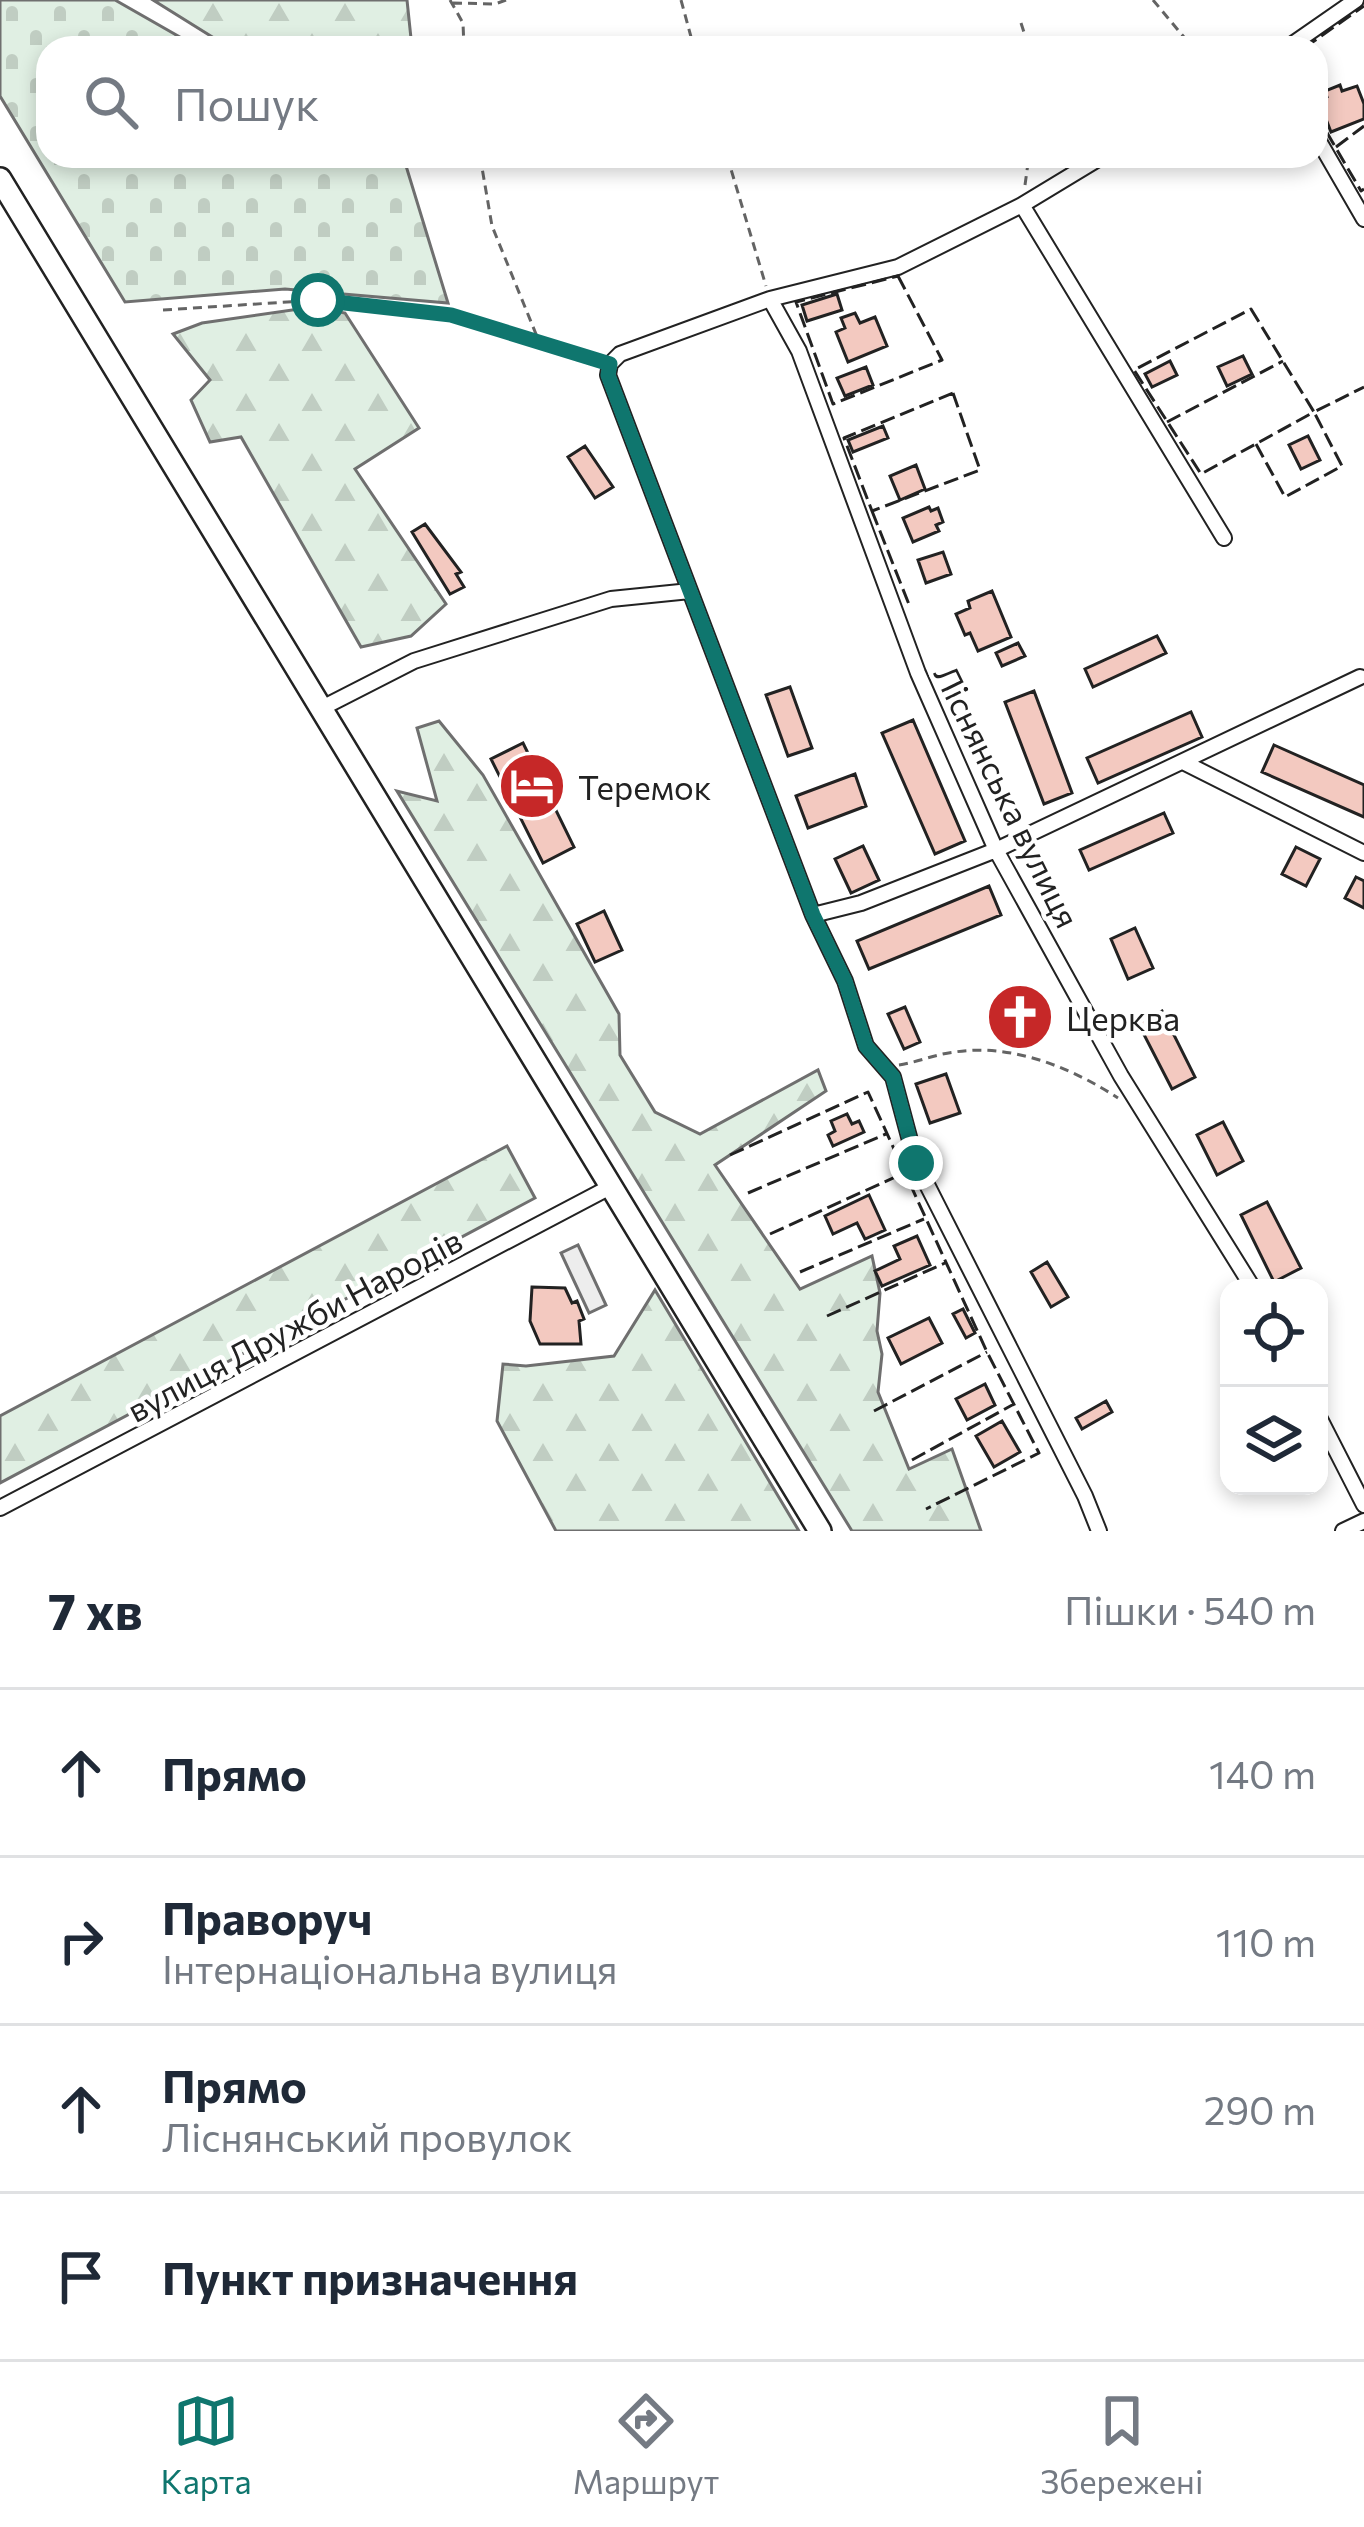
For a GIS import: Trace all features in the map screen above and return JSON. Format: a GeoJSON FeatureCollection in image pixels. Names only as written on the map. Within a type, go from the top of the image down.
{"type":"FeatureCollection","features":[{"type":"Feature","properties":{"kind":"highway"},"geometry":{"type":"LineString","coordinates":[[0,179],[820,1531]]}},
{"type":"Feature","properties":{"kind":"street"},"geometry":{"type":"LineString","coordinates":[[1304,36],[1356,0]]}},
{"type":"Feature","properties":{"kind":"street"},"geometry":{"type":"LineString","coordinates":[[1328,157],[1364,219]]}},
{"type":"Feature","properties":{"kind":"street"},"geometry":{"type":"LineString","coordinates":[[1082,168],[1022,205],[898,267],[770,299],[620,354],[610,364],[608,375],[813,915],[845,981],[866,1046],[893,1077],[927,1188],[1099,1531]]}},
{"type":"Feature","properties":{"kind":"street"},"geometry":{"type":"LineString","coordinates":[[1022,205],[1224,538]]}},
{"type":"Feature","properties":{"kind":"street","name":"Ліснянська вулиця"},"geometry":{"type":"LineString","coordinates":[[770,299],[799,351],[918,674],[996,850],[1121,1076],[1247,1279]]}},
{"type":"Feature","properties":{"kind":"street"},"geometry":{"type":"LineString","coordinates":[[322,708],[414,661],[611,599],[690,591]]}},
{"type":"Feature","properties":{"kind":"street"},"geometry":{"type":"LineString","coordinates":[[813,915],[861,903],[996,850],[1360,677]]}},
{"type":"Feature","properties":{"kind":"street"},"geometry":{"type":"LineString","coordinates":[[1183,762],[1364,854]]}},
{"type":"Feature","properties":{"kind":"street","name":"вулиця Дружби Народів"},"geometry":{"type":"LineString","coordinates":[[0,1508],[612,1186]]}},
{"type":"Feature","properties":{"kind":"street"},"geometry":{"type":"LineString","coordinates":[[1328,1435],[1364,1505]]}},
{"type":"Feature","properties":{"kind":"street"},"geometry":{"type":"LineString","coordinates":[[1343,1531],[1364,1521]]}},
{"type":"Feature","properties":{"kind":"path"},"geometry":{"type":"LineString","coordinates":[[451,2],[506,0]]}},
{"type":"Feature","properties":{"kind":"path"},"geometry":{"type":"LineString","coordinates":[[681,0],[691,36]]}},
{"type":"Feature","properties":{"kind":"path"},"geometry":{"type":"LineString","coordinates":[[1153,0],[1183,36]]}},
{"type":"Feature","properties":{"kind":"path"},"geometry":{"type":"LineString","coordinates":[[451,2],[463,23],[464,36]]}},
{"type":"Feature","properties":{"kind":"path"},"geometry":{"type":"LineString","coordinates":[[1021,23],[1025,36]]}},
{"type":"Feature","properties":{"kind":"path"},"geometry":{"type":"LineString","coordinates":[[482,168],[492,226],[539,341]]}},
{"type":"Feature","properties":{"kind":"path"},"geometry":{"type":"LineString","coordinates":[[731,168],[770,299]]}},
{"type":"Feature","properties":{"kind":"path"},"geometry":{"type":"LineString","coordinates":[[1022,205],[1028,168]]}},
{"type":"Feature","properties":{"kind":"path"},"geometry":{"type":"LineString","coordinates":[[163,310],[318,300],[451,315],[610,364]]}},
{"type":"Feature","properties":{"kind":"path"},"geometry":{"type":"LineString","coordinates":[[885,1067],[954,1052],[1028,1057],[1088,1078],[1119,1099]]}},
{"type":"Feature","properties":{"kind":"green space"},"geometry":{"type":"Polygon","coordinates":[[[0,0],[115,0],[178,36],[36,36],[36,155],[0,96],[0,0]]]}},
{"type":"Feature","properties":{"kind":"green space"},"geometry":{"type":"Polygon","coordinates":[[[153,0],[407,0],[411,36],[211,36],[153,0]]]}},
{"type":"Feature","properties":{"kind":"green space"},"geometry":{"type":"Polygon","coordinates":[[[44,168],[407,168],[448,303],[285,289],[125,302],[44,168]]]}},
{"type":"Feature","properties":{"kind":"green space"},"geometry":{"type":"Polygon","coordinates":[[[313,307],[345,313],[419,428],[355,469],[446,604],[411,636],[361,647],[241,437],[210,442],[191,400],[210,380],[173,334],[202,323],[313,307]]]}},
{"type":"Feature","properties":{"kind":"green space"},"geometry":{"type":"Polygon","coordinates":[[[439,721],[483,775],[619,1014],[620,1055],[655,1112],[700,1134],[818,1070],[826,1091],[715,1165],[800,1289],[872,1256],[880,1293],[878,1392],[909,1469],[952,1449],[981,1531],[852,1531],[397,791],[437,801],[417,728],[439,721]]]}},
{"type":"Feature","properties":{"kind":"green space"},"geometry":{"type":"Polygon","coordinates":[[[507,1146],[535,1198],[0,1483],[0,1416],[507,1146]]]}},
{"type":"Feature","properties":{"kind":"green space"},"geometry":{"type":"Polygon","coordinates":[[[655,1290],[799,1531],[556,1531],[497,1421],[503,1364],[526,1366],[614,1356],[655,1290]]]}},
{"type":"Feature","properties":{"kind":"shaded area"},"geometry":{"type":"Polygon","coordinates":[[[578,1245],[606,1305],[589,1313],[561,1253],[578,1245]]]}},
{"type":"Feature","properties":{"kind":"building"},"geometry":{"type":"Polygon","coordinates":[[[1357,86],[1364,119],[1331,132],[1328,90],[1357,86]]]}},
{"type":"Feature","properties":{"kind":"building"},"geometry":{"type":"Polygon","coordinates":[[[837,294],[842,310],[807,321],[802,305],[837,294]]]}},
{"type":"Feature","properties":{"kind":"building"},"geometry":{"type":"Polygon","coordinates":[[[855,313],[860,323],[875,317],[887,346],[848,362],[836,332],[845,328],[841,318],[855,313]]]}},
{"type":"Feature","properties":{"kind":"building"},"geometry":{"type":"Polygon","coordinates":[[[1243,356],[1252,374],[1227,386],[1218,367],[1243,356]]]}},
{"type":"Feature","properties":{"kind":"building"},"geometry":{"type":"Polygon","coordinates":[[[1170,361],[1177,375],[1152,387],[1145,374],[1170,361]]]}},
{"type":"Feature","properties":{"kind":"building"},"geometry":{"type":"Polygon","coordinates":[[[866,367],[873,385],[845,396],[837,378],[866,367]]]}},
{"type":"Feature","properties":{"kind":"building"},"geometry":{"type":"Polygon","coordinates":[[[883,426],[888,438],[853,452],[848,440],[883,426]]]}},
{"type":"Feature","properties":{"kind":"building"},"geometry":{"type":"Polygon","coordinates":[[[1308,436],[1320,460],[1301,469],[1289,445],[1308,436]]]}},
{"type":"Feature","properties":{"kind":"building"},"geometry":{"type":"Polygon","coordinates":[[[585,446],[613,487],[595,498],[568,457],[585,446]]]}},
{"type":"Feature","properties":{"kind":"building"},"geometry":{"type":"Polygon","coordinates":[[[916,465],[925,489],[900,500],[890,476],[916,465]]]}},
{"type":"Feature","properties":{"kind":"building"},"geometry":{"type":"Polygon","coordinates":[[[929,507],[931,511],[938,508],[943,522],[936,525],[939,531],[913,542],[903,518],[929,507]]]}},
{"type":"Feature","properties":{"kind":"building"},"geometry":{"type":"Polygon","coordinates":[[[425,524],[461,572],[456,574],[464,587],[450,594],[412,532],[425,524]]]}},
{"type":"Feature","properties":{"kind":"building"},"geometry":{"type":"Polygon","coordinates":[[[943,552],[951,574],[926,583],[918,560],[943,552]]]}},
{"type":"Feature","properties":{"kind":"building"},"geometry":{"type":"Polygon","coordinates":[[[992,591],[1011,637],[978,651],[956,614],[970,608],[968,601],[992,591]]]}},
{"type":"Feature","properties":{"kind":"building"},"geometry":{"type":"Polygon","coordinates":[[[1157,636],[1166,653],[1093,687],[1085,669],[1157,636]]]}},
{"type":"Feature","properties":{"kind":"building"},"geometry":{"type":"Polygon","coordinates":[[[1018,643],[1025,656],[1002,666],[996,653],[1018,643]]]}},
{"type":"Feature","properties":{"kind":"building"},"geometry":{"type":"Polygon","coordinates":[[[960,678],[967,689],[946,701],[939,690],[960,678]]]}},
{"type":"Feature","properties":{"kind":"building"},"geometry":{"type":"Polygon","coordinates":[[[790,687],[812,748],[788,756],[766,695],[790,687]]]}},
{"type":"Feature","properties":{"kind":"building"},"geometry":{"type":"Polygon","coordinates":[[[1034,691],[1072,793],[1044,804],[1005,702],[1034,691]]]}},
{"type":"Feature","properties":{"kind":"building"},"geometry":{"type":"Polygon","coordinates":[[[1191,712],[1202,737],[1098,783],[1087,758],[1191,712]]]}},
{"type":"Feature","properties":{"kind":"building"},"geometry":{"type":"Polygon","coordinates":[[[913,720],[965,841],[935,854],[882,733],[913,720]]]}},
{"type":"Feature","properties":{"kind":"building"},"geometry":{"type":"Polygon","coordinates":[[[523,743],[574,847],[543,863],[491,759],[523,743]]]}},
{"type":"Feature","properties":{"kind":"building"},"geometry":{"type":"Polygon","coordinates":[[[1274,745],[1364,785],[1364,817],[1262,772],[1274,745]]]}},
{"type":"Feature","properties":{"kind":"building"},"geometry":{"type":"Polygon","coordinates":[[[855,774],[866,806],[808,828],[796,796],[855,774]]]}},
{"type":"Feature","properties":{"kind":"building"},"geometry":{"type":"Polygon","coordinates":[[[1164,813],[1173,833],[1089,870],[1080,850],[1164,813]]]}},
{"type":"Feature","properties":{"kind":"building"},"geometry":{"type":"Polygon","coordinates":[[[863,846],[879,880],[851,893],[835,859],[863,846]]]}},
{"type":"Feature","properties":{"kind":"building"},"geometry":{"type":"Polygon","coordinates":[[[1296,847],[1320,859],[1306,886],[1282,874],[1296,847]]]}},
{"type":"Feature","properties":{"kind":"building"},"geometry":{"type":"Polygon","coordinates":[[[1356,877],[1364,881],[1364,908],[1345,898],[1356,877]]]}},
{"type":"Feature","properties":{"kind":"building"},"geometry":{"type":"Polygon","coordinates":[[[989,886],[1001,915],[869,969],[857,941],[989,886]]]}},
{"type":"Feature","properties":{"kind":"building"},"geometry":{"type":"Polygon","coordinates":[[[604,911],[622,950],[595,962],[577,924],[604,911]]]}},
{"type":"Feature","properties":{"kind":"building"},"geometry":{"type":"Polygon","coordinates":[[[1135,928],[1153,968],[1128,979],[1111,939],[1135,928]]]}},
{"type":"Feature","properties":{"kind":"building","name":"Церква"},"geometry":{"type":"Polygon","coordinates":[[[1025,1003],[1037,1009],[1033,1020],[1006,1030],[1000,1017],[1011,1015],[1009,1010],[1025,1003]]]}},
{"type":"Feature","properties":{"kind":"building"},"geometry":{"type":"Polygon","coordinates":[[[905,1007],[920,1042],[904,1049],[888,1014],[905,1007]]]}},
{"type":"Feature","properties":{"kind":"building"},"geometry":{"type":"Polygon","coordinates":[[[1162,1011],[1195,1077],[1172,1089],[1138,1023],[1162,1011]]]}},
{"type":"Feature","properties":{"kind":"building"},"geometry":{"type":"Polygon","coordinates":[[[946,1074],[960,1113],[930,1123],[916,1084],[946,1074]]]}},
{"type":"Feature","properties":{"kind":"building"},"geometry":{"type":"Polygon","coordinates":[[[847,1114],[852,1124],[859,1121],[864,1132],[833,1146],[828,1135],[835,1131],[831,1121],[847,1114]]]}},
{"type":"Feature","properties":{"kind":"building"},"geometry":{"type":"Polygon","coordinates":[[[1223,1122],[1243,1161],[1217,1175],[1197,1135],[1223,1122]]]}},
{"type":"Feature","properties":{"kind":"building"},"geometry":{"type":"Polygon","coordinates":[[[869,1195],[885,1230],[865,1239],[857,1223],[833,1234],[825,1216],[869,1195]]]}},
{"type":"Feature","properties":{"kind":"building"},"geometry":{"type":"Polygon","coordinates":[[[1267,1202],[1301,1268],[1273,1279],[1241,1215],[1267,1202]]]}},
{"type":"Feature","properties":{"kind":"building"},"geometry":{"type":"Polygon","coordinates":[[[917,1236],[930,1265],[882,1286],[875,1271],[900,1259],[894,1246],[917,1236]]]}},
{"type":"Feature","properties":{"kind":"building"},"geometry":{"type":"Polygon","coordinates":[[[1047,1262],[1068,1297],[1051,1307],[1031,1272],[1047,1262]]]}},
{"type":"Feature","properties":{"kind":"building"},"geometry":{"type":"Polygon","coordinates":[[[532,1287],[565,1288],[572,1303],[577,1301],[584,1319],[579,1321],[581,1344],[540,1344],[530,1321],[532,1287]]]}},
{"type":"Feature","properties":{"kind":"building"},"geometry":{"type":"Polygon","coordinates":[[[963,1309],[975,1333],[966,1338],[953,1314],[963,1309]]]}},
{"type":"Feature","properties":{"kind":"building"},"geometry":{"type":"Polygon","coordinates":[[[929,1318],[942,1343],[901,1364],[888,1338],[929,1318]]]}},
{"type":"Feature","properties":{"kind":"building"},"geometry":{"type":"Polygon","coordinates":[[[985,1384],[995,1405],[967,1420],[956,1399],[985,1384]]]}},
{"type":"Feature","properties":{"kind":"building"},"geometry":{"type":"Polygon","coordinates":[[[1106,1401],[1112,1412],[1082,1429],[1076,1418],[1106,1401]]]}},
{"type":"Feature","properties":{"kind":"building"},"geometry":{"type":"Polygon","coordinates":[[[1002,1421],[1020,1452],[994,1467],[976,1436],[1002,1421]]]}},
{"type":"Feature","properties":{"kind":"fence"},"geometry":{"type":"LineString","coordinates":[[1321,36],[1364,6]]}},
{"type":"Feature","properties":{"kind":"fence"},"geometry":{"type":"LineString","coordinates":[[1336,147],[1364,126]]}},
{"type":"Feature","properties":{"kind":"fence"},"geometry":{"type":"LineString","coordinates":[[1328,135],[1361,191],[1364,189]]}},
{"type":"Feature","properties":{"kind":"fence"},"geometry":{"type":"LineString","coordinates":[[898,276],[942,360],[833,404],[796,302],[898,276]]}},
{"type":"Feature","properties":{"kind":"fence"},"geometry":{"type":"LineString","coordinates":[[1251,309],[1314,412],[1201,474],[1134,370],[1251,309]]}},
{"type":"Feature","properties":{"kind":"fence"},"geometry":{"type":"LineString","coordinates":[[1167,422],[1283,361]]}},
{"type":"Feature","properties":{"kind":"fence"},"geometry":{"type":"LineString","coordinates":[[1256,444],[1285,497],[1342,466],[1314,412],[1364,387]]}},
{"type":"Feature","properties":{"kind":"fence"},"geometry":{"type":"LineString","coordinates":[[953,393],[980,470],[872,511],[844,438],[953,393]]}},
{"type":"Feature","properties":{"kind":"fence"},"geometry":{"type":"LineString","coordinates":[[872,511],[910,607]]}},
{"type":"Feature","properties":{"kind":"fence"},"geometry":{"type":"LineString","coordinates":[[730,1155],[868,1092],[987,1352],[1039,1453],[926,1509]]}},
{"type":"Feature","properties":{"kind":"fence"},"geometry":{"type":"LineString","coordinates":[[748,1193],[886,1134]]}},
{"type":"Feature","properties":{"kind":"fence"},"geometry":{"type":"LineString","coordinates":[[770,1234],[904,1173]]}},
{"type":"Feature","properties":{"kind":"fence"},"geometry":{"type":"LineString","coordinates":[[800,1272],[924,1219]]}},
{"type":"Feature","properties":{"kind":"fence"},"geometry":{"type":"LineString","coordinates":[[827,1316],[945,1263]]}},
{"type":"Feature","properties":{"kind":"fence"},"geometry":{"type":"LineString","coordinates":[[874,1411],[987,1352]]}},
{"type":"Feature","properties":{"kind":"fence"},"geometry":{"type":"LineString","coordinates":[[912,1460],[1014,1404]]}},
{"type":"Feature","properties":{"kind":"place","name":"Теремок"},"geometry":{"type":"Point","coordinates":[532,786]}},
{"type":"Feature","properties":{"kind":"place","name":"Церква"},"geometry":{"type":"Point","coordinates":[1020,1017]}},
{"type":"Feature","properties":{"kind":"route"},"geometry":{"type":"LineString","coordinates":[[318,300],[451,315],[610,364],[608,375],[824,943],[845,981],[866,1046],[893,1077],[916,1163]]}}]}
